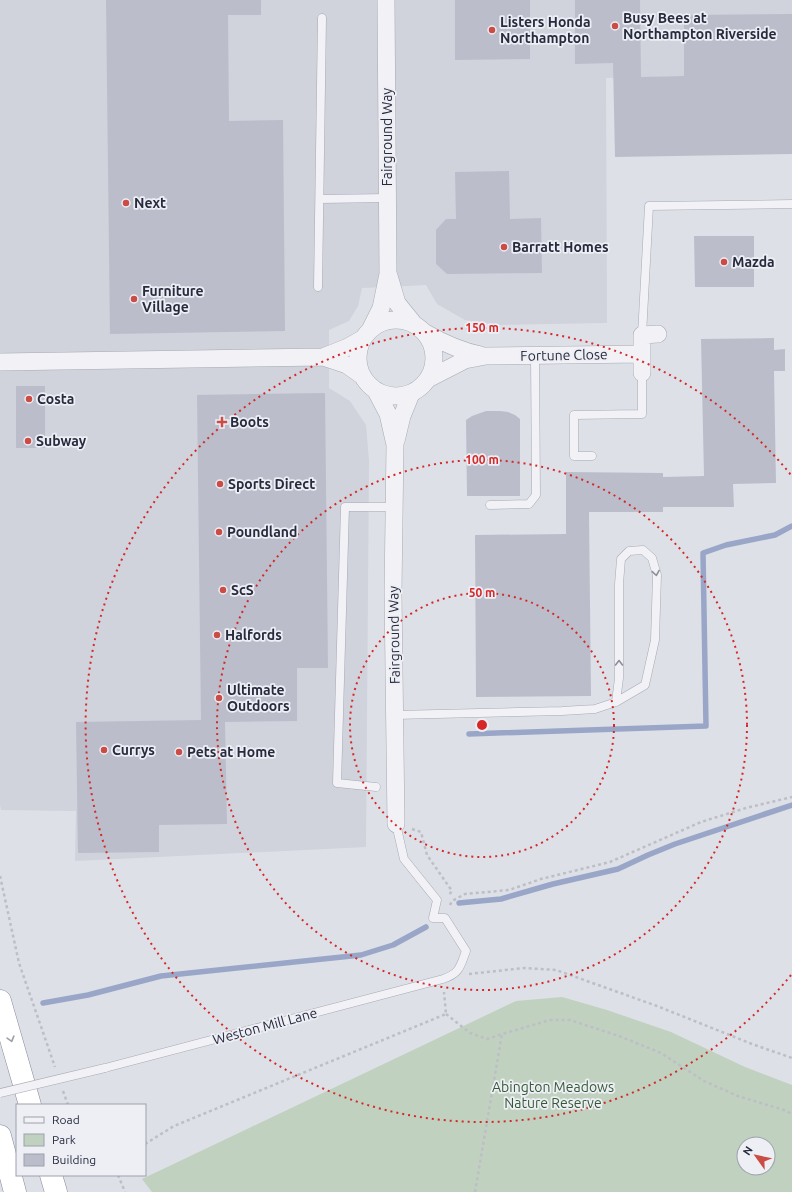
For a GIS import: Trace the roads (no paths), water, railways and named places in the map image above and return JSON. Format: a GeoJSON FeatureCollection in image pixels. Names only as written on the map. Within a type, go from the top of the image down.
{"type":"FeatureCollection","features":[{"type":"Feature","properties":{"kind":"highway"},"geometry":{"type":"LineString","coordinates":[[0,1001],[30,1104]]}},
{"type":"Feature","properties":{"kind":"highway"},"geometry":{"type":"LineString","coordinates":[[0,1136],[15,1192]]}},
{"type":"Feature","properties":{"kind":"highway"},"geometry":{"type":"LineString","coordinates":[[51,1176],[56,1192]]}},
{"type":"Feature","properties":{"kind":"street","name":"Fairground Way"},"geometry":{"type":"LineString","coordinates":[[386,0],[388,274]]}},
{"type":"Feature","properties":{"kind":"street"},"geometry":{"type":"LineString","coordinates":[[388,274],[397,303],[432,343],[434,353],[433,366],[428,379]]}},
{"type":"Feature","properties":{"kind":"street"},"geometry":{"type":"LineString","coordinates":[[388,274],[381,308],[366,334],[358,352],[358,367],[366,383],[376,392],[388,414],[395,445]]}},
{"type":"Feature","properties":{"kind":"street"},"geometry":{"type":"LineString","coordinates":[[323,357],[348,347],[387,320],[401,320],[419,328],[446,344],[465,352],[486,356]]}},
{"type":"Feature","properties":{"kind":"street"},"geometry":{"type":"LineString","coordinates":[[642,373],[642,354],[650,335]]}},
{"type":"Feature","properties":{"kind":"street","name":"Fortune Close"},"geometry":{"type":"LineString","coordinates":[[486,356],[642,354]]}},
{"type":"Feature","properties":{"kind":"street"},"geometry":{"type":"LineString","coordinates":[[376,392],[389,396],[411,394],[419,389],[428,379],[465,360],[486,356]]}},
{"type":"Feature","properties":{"kind":"street"},"geometry":{"type":"LineString","coordinates":[[0,362],[323,357],[347,365],[361,375]]}},
{"type":"Feature","properties":{"kind":"street"},"geometry":{"type":"LineString","coordinates":[[395,445],[402,416],[411,394]]}},
{"type":"Feature","properties":{"kind":"street","name":"Fairground Way"},"geometry":{"type":"LineString","coordinates":[[395,445],[393,593],[396,824]]}},
{"type":"Feature","properties":{"kind":"lane"},"geometry":{"type":"LineString","coordinates":[[318,288],[322,18]]}},
{"type":"Feature","properties":{"kind":"lane"},"geometry":{"type":"LineString","coordinates":[[320,199],[387,198]]}},
{"type":"Feature","properties":{"kind":"lane"},"geometry":{"type":"LineString","coordinates":[[650,335],[649,206],[792,204]]}},
{"type":"Feature","properties":{"kind":"lane"},"geometry":{"type":"LineString","coordinates":[[490,506],[529,504],[536,495],[535,356]]}},
{"type":"Feature","properties":{"kind":"lane"},"geometry":{"type":"LineString","coordinates":[[592,456],[574,456],[574,415],[642,414],[642,373]]}},
{"type":"Feature","properties":{"kind":"lane"},"geometry":{"type":"LineString","coordinates":[[376,787],[338,783],[344,507],[394,507]]}},
{"type":"Feature","properties":{"kind":"lane"},"geometry":{"type":"LineString","coordinates":[[395,715],[595,709],[616,702],[645,685],[654,640],[657,575],[652,558],[643,550],[629,551],[621,559],[619,584],[619,678],[616,702]]}},
{"type":"Feature","properties":{"kind":"lane","name":"Weston Mill Lane"},"geometry":{"type":"LineString","coordinates":[[0,1093],[105,1068],[443,979],[453,975],[460,967],[466,951],[445,918],[433,918],[437,900],[404,859],[396,824]]}},
{"type":"Feature","properties":{"kind":"waterway"},"geometry":{"type":"LineString","coordinates":[[469,734],[706,726],[703,553],[726,545],[775,535],[792,526]]}},
{"type":"Feature","properties":{"kind":"waterway"},"geometry":{"type":"LineString","coordinates":[[459,903],[501,899],[553,884],[618,869],[675,844],[792,805]]}},
{"type":"Feature","properties":{"kind":"waterway"},"geometry":{"type":"LineString","coordinates":[[43,1003],[88,995],[161,976],[361,955],[393,945],[426,927]]}},
{"type":"Feature","properties":{"kind":"place","name":"Busy Bees at Northampton Riverside"},"geometry":{"type":"Point","coordinates":[615,26]}},
{"type":"Feature","properties":{"kind":"place","name":"Listers Honda Northampton"},"geometry":{"type":"Point","coordinates":[492,30]}},
{"type":"Feature","properties":{"kind":"place","name":"Next"},"geometry":{"type":"Point","coordinates":[126,203]}},
{"type":"Feature","properties":{"kind":"place","name":"Barratt Homes"},"geometry":{"type":"Point","coordinates":[504,247]}},
{"type":"Feature","properties":{"kind":"place","name":"Mazda"},"geometry":{"type":"Point","coordinates":[724,262]}},
{"type":"Feature","properties":{"kind":"place","name":"Furniture Village"},"geometry":{"type":"Point","coordinates":[134,299]}},
{"type":"Feature","properties":{"kind":"place","name":"Costa"},"geometry":{"type":"Point","coordinates":[29,399]}},
{"type":"Feature","properties":{"kind":"place","name":"Boots"},"geometry":{"type":"Point","coordinates":[222,422]}},
{"type":"Feature","properties":{"kind":"place","name":"Subway"},"geometry":{"type":"Point","coordinates":[28,441]}},
{"type":"Feature","properties":{"kind":"place","name":"Sports Direct"},"geometry":{"type":"Point","coordinates":[220,484]}},
{"type":"Feature","properties":{"kind":"place","name":"Poundland"},"geometry":{"type":"Point","coordinates":[219,532]}},
{"type":"Feature","properties":{"kind":"place","name":"ScS"},"geometry":{"type":"Point","coordinates":[223,590]}},
{"type":"Feature","properties":{"kind":"place","name":"Halfords"},"geometry":{"type":"Point","coordinates":[217,635]}},
{"type":"Feature","properties":{"kind":"place","name":"Ultimate Outdoors"},"geometry":{"type":"Point","coordinates":[219,698]}},
{"type":"Feature","properties":{"kind":"place","name":"Currys"},"geometry":{"type":"Point","coordinates":[104,750]}},
{"type":"Feature","properties":{"kind":"place","name":"Pets at Home"},"geometry":{"type":"Point","coordinates":[179,752]}},
{"type":"Feature","properties":{"kind":"park label","name":"Abington Meadows Nature Reserve"},"geometry":{"type":"Point","coordinates":[553,1096]}}]}
